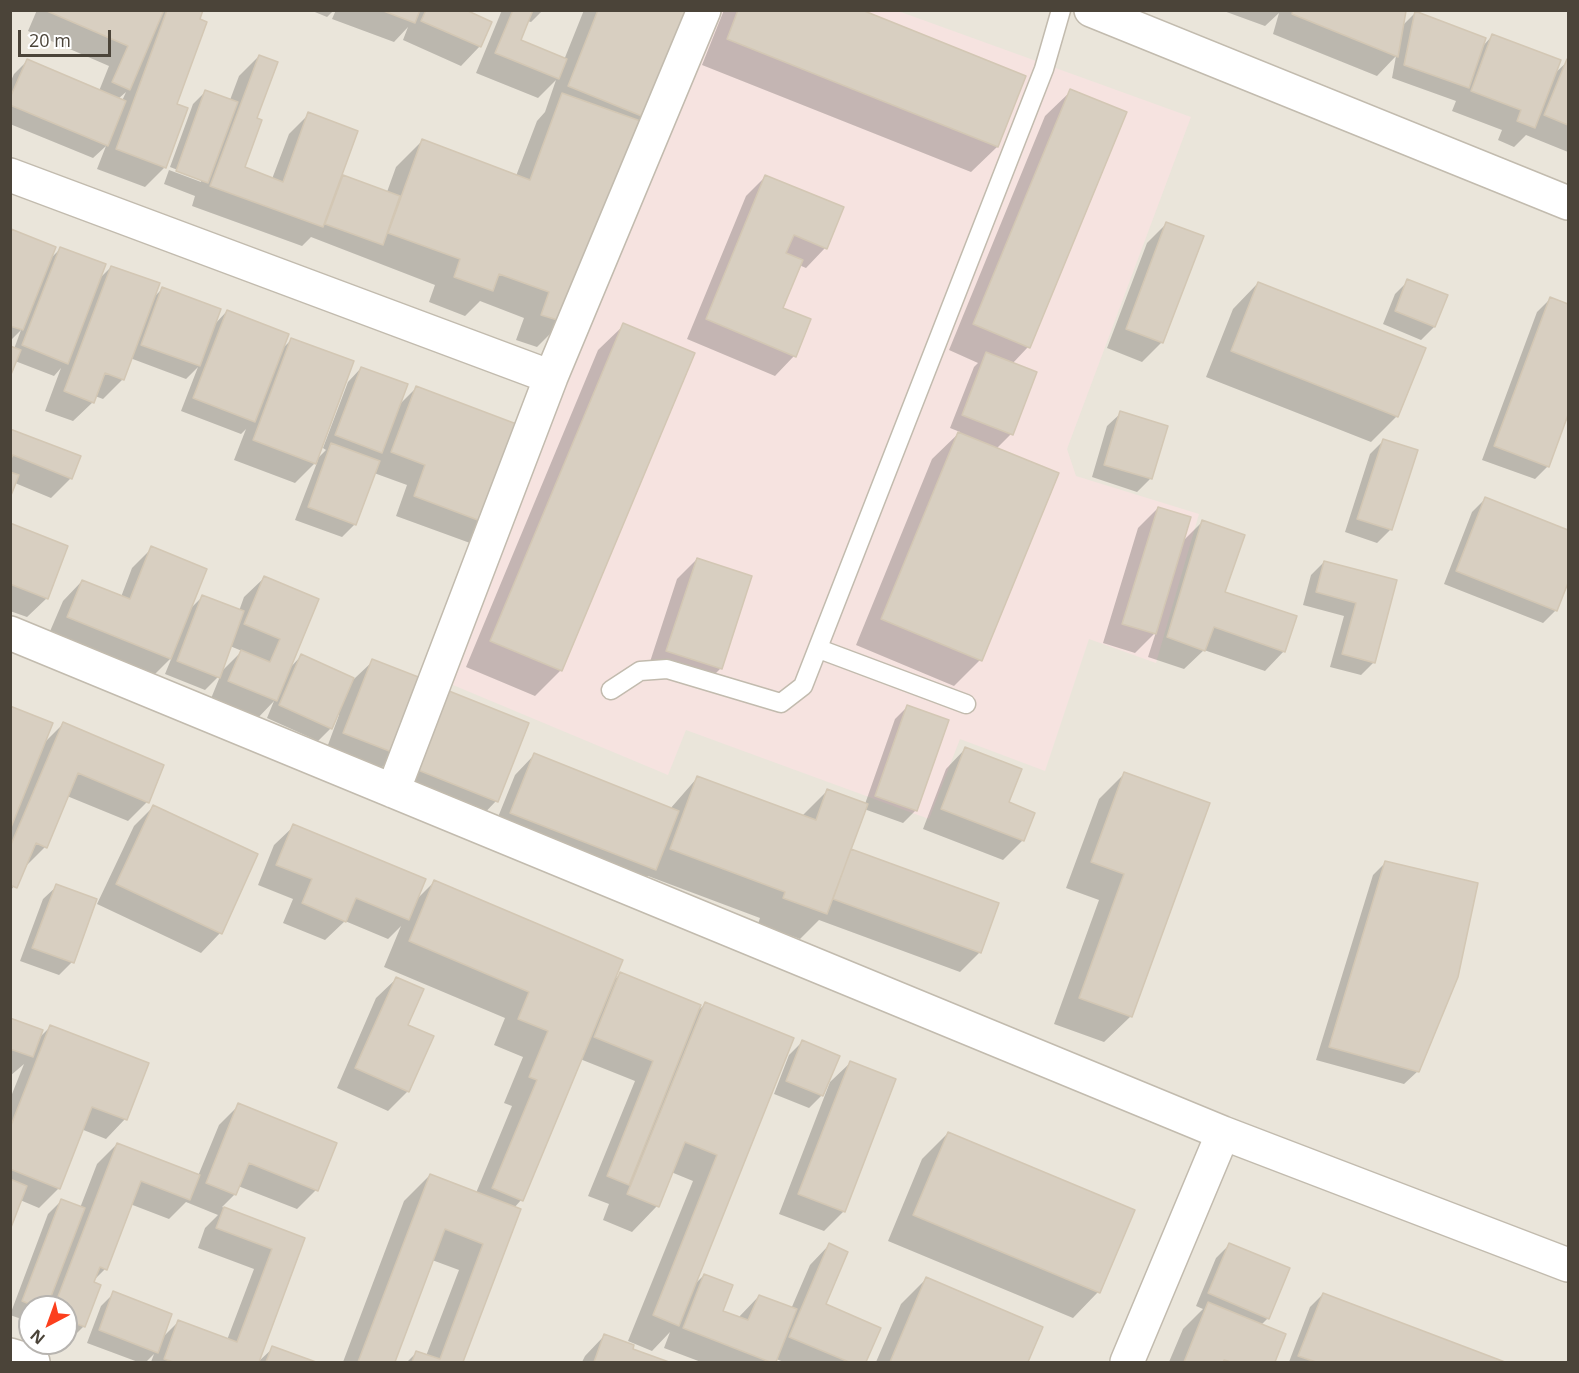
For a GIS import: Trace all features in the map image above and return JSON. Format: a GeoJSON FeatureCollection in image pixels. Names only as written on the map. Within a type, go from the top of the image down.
{"type":"FeatureCollection","features":[{"type":"Feature","properties":{"kind":"street"},"geometry":{"type":"LineString","coordinates":[[393,791],[551,377],[704,10]]}},
{"type":"Feature","properties":{"kind":"street"},"geometry":{"type":"LineString","coordinates":[[1091,10],[1569,203]]}},
{"type":"Feature","properties":{"kind":"street"},"geometry":{"type":"LineString","coordinates":[[10,176],[551,377]]}},
{"type":"Feature","properties":{"kind":"street"},"geometry":{"type":"LineString","coordinates":[[10,633],[1223,1133],[1569,1265]]}},
{"type":"Feature","properties":{"kind":"street"},"geometry":{"type":"LineString","coordinates":[[1127,1362],[1223,1133]]}},
{"type":"Feature","properties":{"kind":"street"},"geometry":{"type":"LineString","coordinates":[[10,1354],[33,1362]]}},
{"type":"Feature","properties":{"kind":"lane"},"geometry":{"type":"LineString","coordinates":[[611,690],[640,671],[667,669],[781,702],[803,686],[1039,80],[1061,10]]}},
{"type":"Feature","properties":{"kind":"lane"},"geometry":{"type":"LineString","coordinates":[[819,649],[966,704]]}},
{"type":"Feature","properties":{"kind":"shaded area"},"geometry":{"type":"Polygon","coordinates":[[[10,11],[1568,11],[1568,1362],[11,1362],[10,11]]]}},
{"type":"Feature","properties":{"kind":"shaded area"},"geometry":{"type":"Polygon","coordinates":[[[712,11],[898,11],[1191,117],[1067,449],[1076,476],[1199,514],[1156,663],[1089,639],[1045,771],[960,739],[929,819],[686,730],[668,775],[441,680],[712,11]]]}},
{"type":"Feature","properties":{"kind":"building"},"geometry":{"type":"Polygon","coordinates":[[[164,10],[130,90],[112,82],[128,46],[47,11],[164,10]]]}},
{"type":"Feature","properties":{"kind":"building"},"geometry":{"type":"Polygon","coordinates":[[[167,10],[203,10],[200,19],[207,22],[177,104],[188,108],[166,168],[116,149],[167,10]]]}},
{"type":"Feature","properties":{"kind":"building"},"geometry":{"type":"Polygon","coordinates":[[[381,10],[420,10],[415,23],[381,10]]]}},
{"type":"Feature","properties":{"kind":"building"},"geometry":{"type":"Polygon","coordinates":[[[426,10],[466,10],[492,22],[481,47],[421,21],[426,10]]]}},
{"type":"Feature","properties":{"kind":"building"},"geometry":{"type":"Polygon","coordinates":[[[513,10],[533,10],[521,40],[567,59],[559,79],[495,53],[513,10]]]}},
{"type":"Feature","properties":{"kind":"building"},"geometry":{"type":"Polygon","coordinates":[[[598,10],[692,10],[649,119],[568,86],[598,10]]]}},
{"type":"Feature","properties":{"kind":"building"},"geometry":{"type":"Polygon","coordinates":[[[738,10],[862,10],[1026,76],[998,147],[727,39],[738,10]]]}},
{"type":"Feature","properties":{"kind":"building"},"geometry":{"type":"Polygon","coordinates":[[[1293,10],[1406,11],[1398,57],[1292,14],[1293,10]]]}},
{"type":"Feature","properties":{"kind":"building"},"geometry":{"type":"Polygon","coordinates":[[[1415,11],[1486,38],[1469,88],[1404,65],[1415,11]]]}},
{"type":"Feature","properties":{"kind":"building"},"geometry":{"type":"Polygon","coordinates":[[[1492,34],[1561,60],[1535,128],[1517,121],[1521,110],[1471,91],[1492,34]]]}},
{"type":"Feature","properties":{"kind":"building"},"geometry":{"type":"Polygon","coordinates":[[[259,55],[278,62],[257,118],[262,120],[245,167],[283,182],[308,112],[358,131],[323,227],[210,186],[259,55]]]}},
{"type":"Feature","properties":{"kind":"building"},"geometry":{"type":"Polygon","coordinates":[[[27,59],[126,101],[108,146],[10,105],[10,98],[27,59]]]}},
{"type":"Feature","properties":{"kind":"building"},"geometry":{"type":"Polygon","coordinates":[[[1568,59],[1568,125],[1544,115],[1568,59]]]}},
{"type":"Feature","properties":{"kind":"building"},"geometry":{"type":"Polygon","coordinates":[[[1070,89],[1127,112],[1030,348],[973,324],[1070,89]]]}},
{"type":"Feature","properties":{"kind":"building"},"geometry":{"type":"Polygon","coordinates":[[[205,90],[238,102],[208,183],[176,171],[205,90]]]}},
{"type":"Feature","properties":{"kind":"building"},"geometry":{"type":"Polygon","coordinates":[[[562,93],[646,123],[564,322],[541,315],[549,292],[499,274],[493,291],[454,277],[460,259],[388,233],[422,139],[530,180],[562,93]]]}},
{"type":"Feature","properties":{"kind":"building"},"geometry":{"type":"Polygon","coordinates":[[[343,175],[400,196],[383,245],[325,224],[343,175]]]}},
{"type":"Feature","properties":{"kind":"building"},"geometry":{"type":"Polygon","coordinates":[[[765,175],[844,207],[827,249],[794,235],[786,253],[803,260],[783,308],[811,319],[796,357],[706,319],[765,175]]]}},
{"type":"Feature","properties":{"kind":"building"},"geometry":{"type":"Polygon","coordinates":[[[1166,222],[1204,236],[1163,343],[1126,329],[1166,222]]]}},
{"type":"Feature","properties":{"kind":"building"},"geometry":{"type":"Polygon","coordinates":[[[11,229],[56,247],[23,330],[10,326],[11,229]]]}},
{"type":"Feature","properties":{"kind":"building"},"geometry":{"type":"Polygon","coordinates":[[[60,247],[106,264],[68,364],[22,345],[60,247]]]}},
{"type":"Feature","properties":{"kind":"building"},"geometry":{"type":"Polygon","coordinates":[[[111,266],[160,283],[124,380],[105,373],[94,403],[64,391],[111,266]]]}},
{"type":"Feature","properties":{"kind":"building"},"geometry":{"type":"Polygon","coordinates":[[[1407,279],[1448,295],[1435,327],[1395,311],[1407,279]]]}},
{"type":"Feature","properties":{"kind":"building"},"geometry":{"type":"Polygon","coordinates":[[[1258,282],[1426,348],[1398,417],[1231,351],[1258,282]]]}},
{"type":"Feature","properties":{"kind":"building"},"geometry":{"type":"Polygon","coordinates":[[[162,287],[221,309],[200,366],[141,345],[162,287]]]}},
{"type":"Feature","properties":{"kind":"building"},"geometry":{"type":"Polygon","coordinates":[[[1550,297],[1568,304],[1568,415],[1549,467],[1494,446],[1550,297]]]}},
{"type":"Feature","properties":{"kind":"building"},"geometry":{"type":"Polygon","coordinates":[[[227,310],[289,334],[255,422],[193,398],[227,310]]]}},
{"type":"Feature","properties":{"kind":"building"},"geometry":{"type":"Polygon","coordinates":[[[623,323],[695,353],[562,671],[490,641],[623,323]]]}},
{"type":"Feature","properties":{"kind":"building"},"geometry":{"type":"Polygon","coordinates":[[[291,338],[354,361],[316,464],[253,440],[291,338]]]}},
{"type":"Feature","properties":{"kind":"building"},"geometry":{"type":"Polygon","coordinates":[[[10,346],[21,350],[10,377],[10,346]]]}},
{"type":"Feature","properties":{"kind":"building"},"geometry":{"type":"Polygon","coordinates":[[[986,352],[1037,372],[1013,435],[962,415],[986,352]]]}},
{"type":"Feature","properties":{"kind":"building"},"geometry":{"type":"Polygon","coordinates":[[[361,367],[408,384],[382,453],[335,435],[361,367]]]}},
{"type":"Feature","properties":{"kind":"building"},"geometry":{"type":"Polygon","coordinates":[[[416,386],[527,428],[491,525],[414,496],[425,465],[391,452],[416,386]]]}},
{"type":"Feature","properties":{"kind":"building"},"geometry":{"type":"Polygon","coordinates":[[[1120,411],[1168,426],[1152,479],[1104,465],[1120,411]]]}},
{"type":"Feature","properties":{"kind":"building"},"geometry":{"type":"Polygon","coordinates":[[[10,429],[81,456],[72,479],[13,455],[10,460],[10,429]]]}},
{"type":"Feature","properties":{"kind":"building"},"geometry":{"type":"Polygon","coordinates":[[[958,432],[1059,473],[982,661],[881,619],[958,432]]]}},
{"type":"Feature","properties":{"kind":"building"},"geometry":{"type":"Polygon","coordinates":[[[1383,439],[1418,450],[1392,530],[1357,519],[1383,439]]]}},
{"type":"Feature","properties":{"kind":"building"},"geometry":{"type":"Polygon","coordinates":[[[331,443],[380,461],[356,525],[308,507],[331,443]]]}},
{"type":"Feature","properties":{"kind":"building"},"geometry":{"type":"Polygon","coordinates":[[[10,472],[19,475],[10,498],[10,472]]]}},
{"type":"Feature","properties":{"kind":"building"},"geometry":{"type":"Polygon","coordinates":[[[1485,497],[1568,530],[1568,583],[1557,611],[1456,571],[1485,497]]]}},
{"type":"Feature","properties":{"kind":"building"},"geometry":{"type":"Polygon","coordinates":[[[1158,507],[1191,517],[1156,634],[1122,624],[1158,507]]]}},
{"type":"Feature","properties":{"kind":"building"},"geometry":{"type":"Polygon","coordinates":[[[1202,520],[1245,535],[1225,592],[1297,616],[1285,652],[1214,627],[1205,651],[1167,637],[1202,520]]]}},
{"type":"Feature","properties":{"kind":"building"},"geometry":{"type":"Polygon","coordinates":[[[10,523],[68,546],[48,599],[10,584],[10,523]]]}},
{"type":"Feature","properties":{"kind":"building"},"geometry":{"type":"Polygon","coordinates":[[[151,546],[207,569],[171,659],[67,617],[82,580],[130,599],[151,546]]]}},
{"type":"Feature","properties":{"kind":"building"},"geometry":{"type":"Polygon","coordinates":[[[697,558],[752,576],[722,669],[666,651],[697,558]]]}},
{"type":"Feature","properties":{"kind":"building"},"geometry":{"type":"Polygon","coordinates":[[[1324,561],[1397,580],[1375,663],[1342,654],[1356,603],[1316,592],[1324,561]]]}},
{"type":"Feature","properties":{"kind":"building"},"geometry":{"type":"Polygon","coordinates":[[[264,576],[319,599],[277,701],[228,681],[241,650],[270,662],[280,639],[244,624],[264,576]]]}},
{"type":"Feature","properties":{"kind":"building"},"geometry":{"type":"Polygon","coordinates":[[[202,595],[244,611],[220,678],[177,661],[202,595]]]}},
{"type":"Feature","properties":{"kind":"building"},"geometry":{"type":"Polygon","coordinates":[[[301,654],[354,678],[332,729],[279,705],[301,654]]]}},
{"type":"Feature","properties":{"kind":"building"},"geometry":{"type":"Polygon","coordinates":[[[372,659],[426,680],[397,754],[343,733],[372,659]]]}},
{"type":"Feature","properties":{"kind":"building"},"geometry":{"type":"Polygon","coordinates":[[[439,687],[529,723],[498,802],[408,766],[439,687]]]}},
{"type":"Feature","properties":{"kind":"building"},"geometry":{"type":"Polygon","coordinates":[[[907,705],[949,720],[917,811],[875,796],[907,705]]]}},
{"type":"Feature","properties":{"kind":"building"},"geometry":{"type":"Polygon","coordinates":[[[10,706],[53,723],[10,830],[10,706]]]}},
{"type":"Feature","properties":{"kind":"building"},"geometry":{"type":"Polygon","coordinates":[[[63,722],[164,765],[149,803],[78,773],[47,848],[36,843],[17,888],[10,885],[10,847],[63,722]]]}},
{"type":"Feature","properties":{"kind":"building"},"geometry":{"type":"Polygon","coordinates":[[[965,747],[1022,769],[1009,802],[1035,813],[1024,841],[941,809],[965,747]]]}},
{"type":"Feature","properties":{"kind":"building"},"geometry":{"type":"Polygon","coordinates":[[[534,753],[679,811],[656,870],[510,813],[534,753]]]}},
{"type":"Feature","properties":{"kind":"building"},"geometry":{"type":"Polygon","coordinates":[[[1124,772],[1210,803],[1132,1017],[1079,998],[1124,874],[1091,862],[1124,772]]]}},
{"type":"Feature","properties":{"kind":"building"},"geometry":{"type":"Polygon","coordinates":[[[697,776],[816,820],[827,789],[868,804],[827,914],[783,898],[785,892],[670,849],[697,776]]]}},
{"type":"Feature","properties":{"kind":"building"},"geometry":{"type":"Polygon","coordinates":[[[153,805],[258,854],[222,934],[116,884],[153,805]]]}},
{"type":"Feature","properties":{"kind":"building"},"geometry":{"type":"Polygon","coordinates":[[[293,824],[426,879],[409,920],[356,898],[346,922],[302,903],[312,879],[276,865],[293,824]]]}},
{"type":"Feature","properties":{"kind":"building"},"geometry":{"type":"Polygon","coordinates":[[[851,849],[999,903],[981,953],[833,899],[851,849]]]}},
{"type":"Feature","properties":{"kind":"building"},"geometry":{"type":"Polygon","coordinates":[[[1385,861],[1478,883],[1458,977],[1419,1072],[1329,1047],[1385,861]]]}},
{"type":"Feature","properties":{"kind":"building"},"geometry":{"type":"Polygon","coordinates":[[[434,880],[623,960],[523,1201],[492,1188],[537,1080],[529,1077],[548,1031],[518,1019],[529,992],[409,941],[434,880]]]}},
{"type":"Feature","properties":{"kind":"building"},"geometry":{"type":"Polygon","coordinates":[[[56,884],[97,899],[74,963],[32,948],[56,884]]]}},
{"type":"Feature","properties":{"kind":"building"},"geometry":{"type":"Polygon","coordinates":[[[620,972],[701,1005],[629,1185],[607,1176],[653,1061],[594,1037],[620,972]]]}},
{"type":"Feature","properties":{"kind":"building"},"geometry":{"type":"Polygon","coordinates":[[[396,977],[424,989],[408,1025],[434,1036],[409,1092],[355,1068],[396,977]]]}},
{"type":"Feature","properties":{"kind":"building"},"geometry":{"type":"Polygon","coordinates":[[[705,1002],[794,1038],[679,1326],[653,1315],[717,1155],[685,1142],[659,1207],[627,1194],[705,1002]]]}},
{"type":"Feature","properties":{"kind":"building"},"geometry":{"type":"Polygon","coordinates":[[[10,1018],[43,1030],[33,1057],[10,1049],[10,1018]]]}},
{"type":"Feature","properties":{"kind":"building"},"geometry":{"type":"Polygon","coordinates":[[[50,1025],[149,1063],[127,1120],[92,1107],[60,1189],[10,1169],[10,1128],[50,1025]]]}},
{"type":"Feature","properties":{"kind":"building"},"geometry":{"type":"Polygon","coordinates":[[[802,1040],[840,1056],[823,1096],[786,1081],[802,1040]]]}},
{"type":"Feature","properties":{"kind":"building"},"geometry":{"type":"Polygon","coordinates":[[[850,1061],[896,1079],[845,1212],[798,1194],[850,1061]]]}},
{"type":"Feature","properties":{"kind":"building"},"geometry":{"type":"Polygon","coordinates":[[[238,1103],[337,1143],[318,1191],[249,1163],[236,1195],[206,1183],[238,1103]]]}},
{"type":"Feature","properties":{"kind":"building"},"geometry":{"type":"Polygon","coordinates":[[[948,1132],[1135,1210],[1100,1293],[913,1215],[948,1132]]]}},
{"type":"Feature","properties":{"kind":"building"},"geometry":{"type":"Polygon","coordinates":[[[117,1143],[200,1175],[190,1200],[141,1181],[107,1270],[100,1267],[94,1282],[101,1285],[85,1327],[78,1324],[78,1295],[59,1295],[117,1143]]]}},
{"type":"Feature","properties":{"kind":"building"},"geometry":{"type":"Polygon","coordinates":[[[430,1174],[521,1209],[463,1362],[412,1362],[416,1351],[440,1359],[483,1244],[445,1229],[395,1362],[358,1362],[430,1174]]]}},
{"type":"Feature","properties":{"kind":"building"},"geometry":{"type":"Polygon","coordinates":[[[10,1179],[27,1186],[10,1230],[10,1179]]]}},
{"type":"Feature","properties":{"kind":"building"},"geometry":{"type":"Polygon","coordinates":[[[61,1199],[85,1208],[52,1295],[24,1295],[61,1199]]]}},
{"type":"Feature","properties":{"kind":"building"},"geometry":{"type":"Polygon","coordinates":[[[224,1207],[305,1238],[259,1362],[173,1362],[164,1359],[178,1320],[237,1342],[272,1249],[216,1228],[224,1207]]]}},
{"type":"Feature","properties":{"kind":"building"},"geometry":{"type":"Polygon","coordinates":[[[829,1243],[848,1252],[826,1304],[881,1328],[866,1362],[849,1362],[789,1337],[829,1243]]]}},
{"type":"Feature","properties":{"kind":"building"},"geometry":{"type":"Polygon","coordinates":[[[1229,1243],[1290,1268],[1269,1319],[1208,1293],[1229,1243]]]}},
{"type":"Feature","properties":{"kind":"building"},"geometry":{"type":"Polygon","coordinates":[[[704,1274],[733,1285],[723,1311],[748,1320],[759,1295],[797,1309],[776,1362],[770,1362],[683,1328],[704,1274]]]}},
{"type":"Feature","properties":{"kind":"building"},"geometry":{"type":"Polygon","coordinates":[[[926,1277],[1043,1327],[1028,1362],[890,1362],[926,1277]]]}},
{"type":"Feature","properties":{"kind":"building"},"geometry":{"type":"Polygon","coordinates":[[[113,1291],[172,1314],[158,1353],[99,1330],[113,1291]]]}},
{"type":"Feature","properties":{"kind":"building"},"geometry":{"type":"Polygon","coordinates":[[[1323,1293],[1505,1362],[1316,1362],[1298,1356],[1323,1293]]]}},
{"type":"Feature","properties":{"kind":"building"},"geometry":{"type":"Polygon","coordinates":[[[1208,1302],[1286,1334],[1275,1362],[1224,1360],[1223,1362],[1184,1362],[1208,1302]]]}},
{"type":"Feature","properties":{"kind":"building"},"geometry":{"type":"Polygon","coordinates":[[[604,1334],[634,1345],[633,1349],[669,1362],[594,1362],[604,1334]]]}},
{"type":"Feature","properties":{"kind":"building"},"geometry":{"type":"Polygon","coordinates":[[[272,1346],[316,1362],[266,1362],[272,1346]]]}}]}
